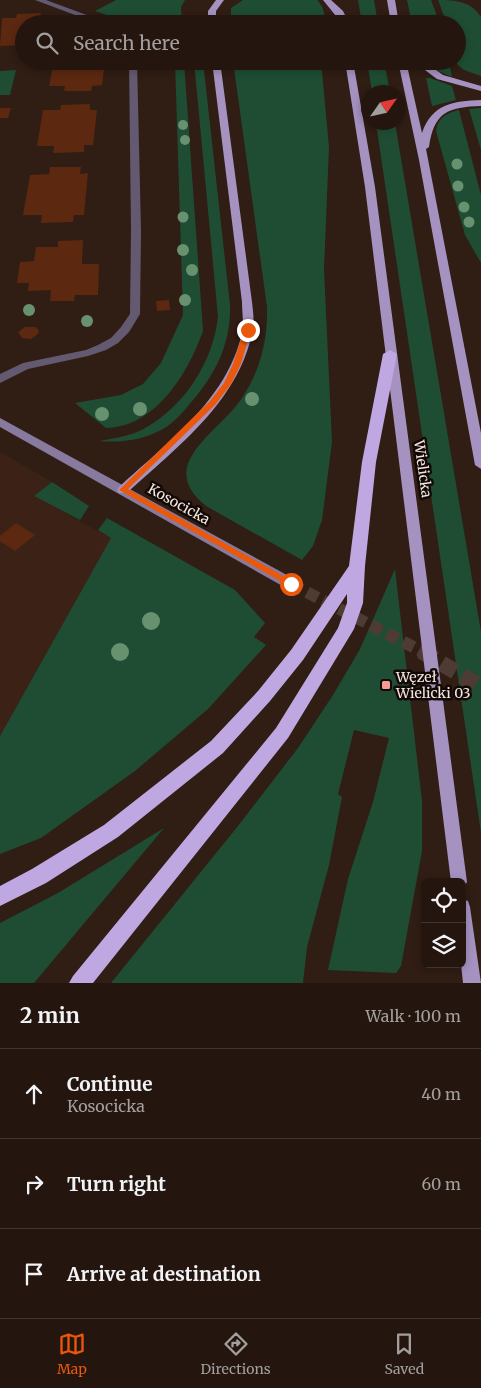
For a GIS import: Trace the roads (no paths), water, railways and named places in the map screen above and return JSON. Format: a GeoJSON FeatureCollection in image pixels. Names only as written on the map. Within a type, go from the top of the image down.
{"type":"FeatureCollection","features":[{"type":"Feature","properties":{"kind":"highway"},"geometry":{"type":"LineString","coordinates":[[80,983],[282,733],[305,699],[346,629],[355,604],[357,566],[369,462],[390,354]]}},
{"type":"Feature","properties":{"kind":"highway"},"geometry":{"type":"LineString","coordinates":[[0,896],[39,876],[111,832],[217,747],[264,696],[297,655],[357,566]]}},
{"type":"Feature","properties":{"kind":"main road"},"geometry":{"type":"LineString","coordinates":[[327,0],[341,15]]}},
{"type":"Feature","properties":{"kind":"main road"},"geometry":{"type":"LineString","coordinates":[[340,0],[342,15]]}},
{"type":"Feature","properties":{"kind":"main road"},"geometry":{"type":"LineString","coordinates":[[391,0],[394,15]]}},
{"type":"Feature","properties":{"kind":"main road"},"geometry":{"type":"LineString","coordinates":[[212,15],[212,11],[221,1]]}},
{"type":"Feature","properties":{"kind":"main road"},"geometry":{"type":"LineString","coordinates":[[123,490],[212,403],[227,384],[237,364],[248,330],[247,302],[217,70]]}},
{"type":"Feature","properties":{"kind":"main road","name":"Wielicka"},"geometry":{"type":"LineString","coordinates":[[351,70],[370,187],[458,878]]}},
{"type":"Feature","properties":{"kind":"main road"},"geometry":{"type":"LineString","coordinates":[[404,70],[424,160],[481,464]]}},
{"type":"Feature","properties":{"kind":"main road"},"geometry":{"type":"LineString","coordinates":[[430,70],[440,77],[481,89]]}},
{"type":"Feature","properties":{"kind":"main road"},"geometry":{"type":"LineString","coordinates":[[424,160],[426,132],[432,119],[453,106],[481,103]]}},
{"type":"Feature","properties":{"kind":"main road"},"geometry":{"type":"LineString","coordinates":[[464,923],[472,983]]}},
{"type":"Feature","properties":{"kind":"street","name":"Kosocicka"},"geometry":{"type":"LineString","coordinates":[[0,422],[291,584]]}},
{"type":"Feature","properties":{"kind":"lane"},"geometry":{"type":"LineString","coordinates":[[39,0],[82,15]]}},
{"type":"Feature","properties":{"kind":"lane"},"geometry":{"type":"LineString","coordinates":[[0,379],[24,365],[86,354],[107,347],[119,338],[129,326],[135,314],[136,231],[133,70]]}},
{"type":"Feature","properties":{"kind":"tunnel"},"geometry":{"type":"LineString","coordinates":[[291,584],[423,652]]}},
{"type":"Feature","properties":{"kind":"tunnel"},"geometry":{"type":"LineString","coordinates":[[421,651],[481,687]]}},
{"type":"Feature","properties":{"kind":"place","name":"Węzeł Wielicki 03"},"geometry":{"type":"Point","coordinates":[386,685]}}]}
